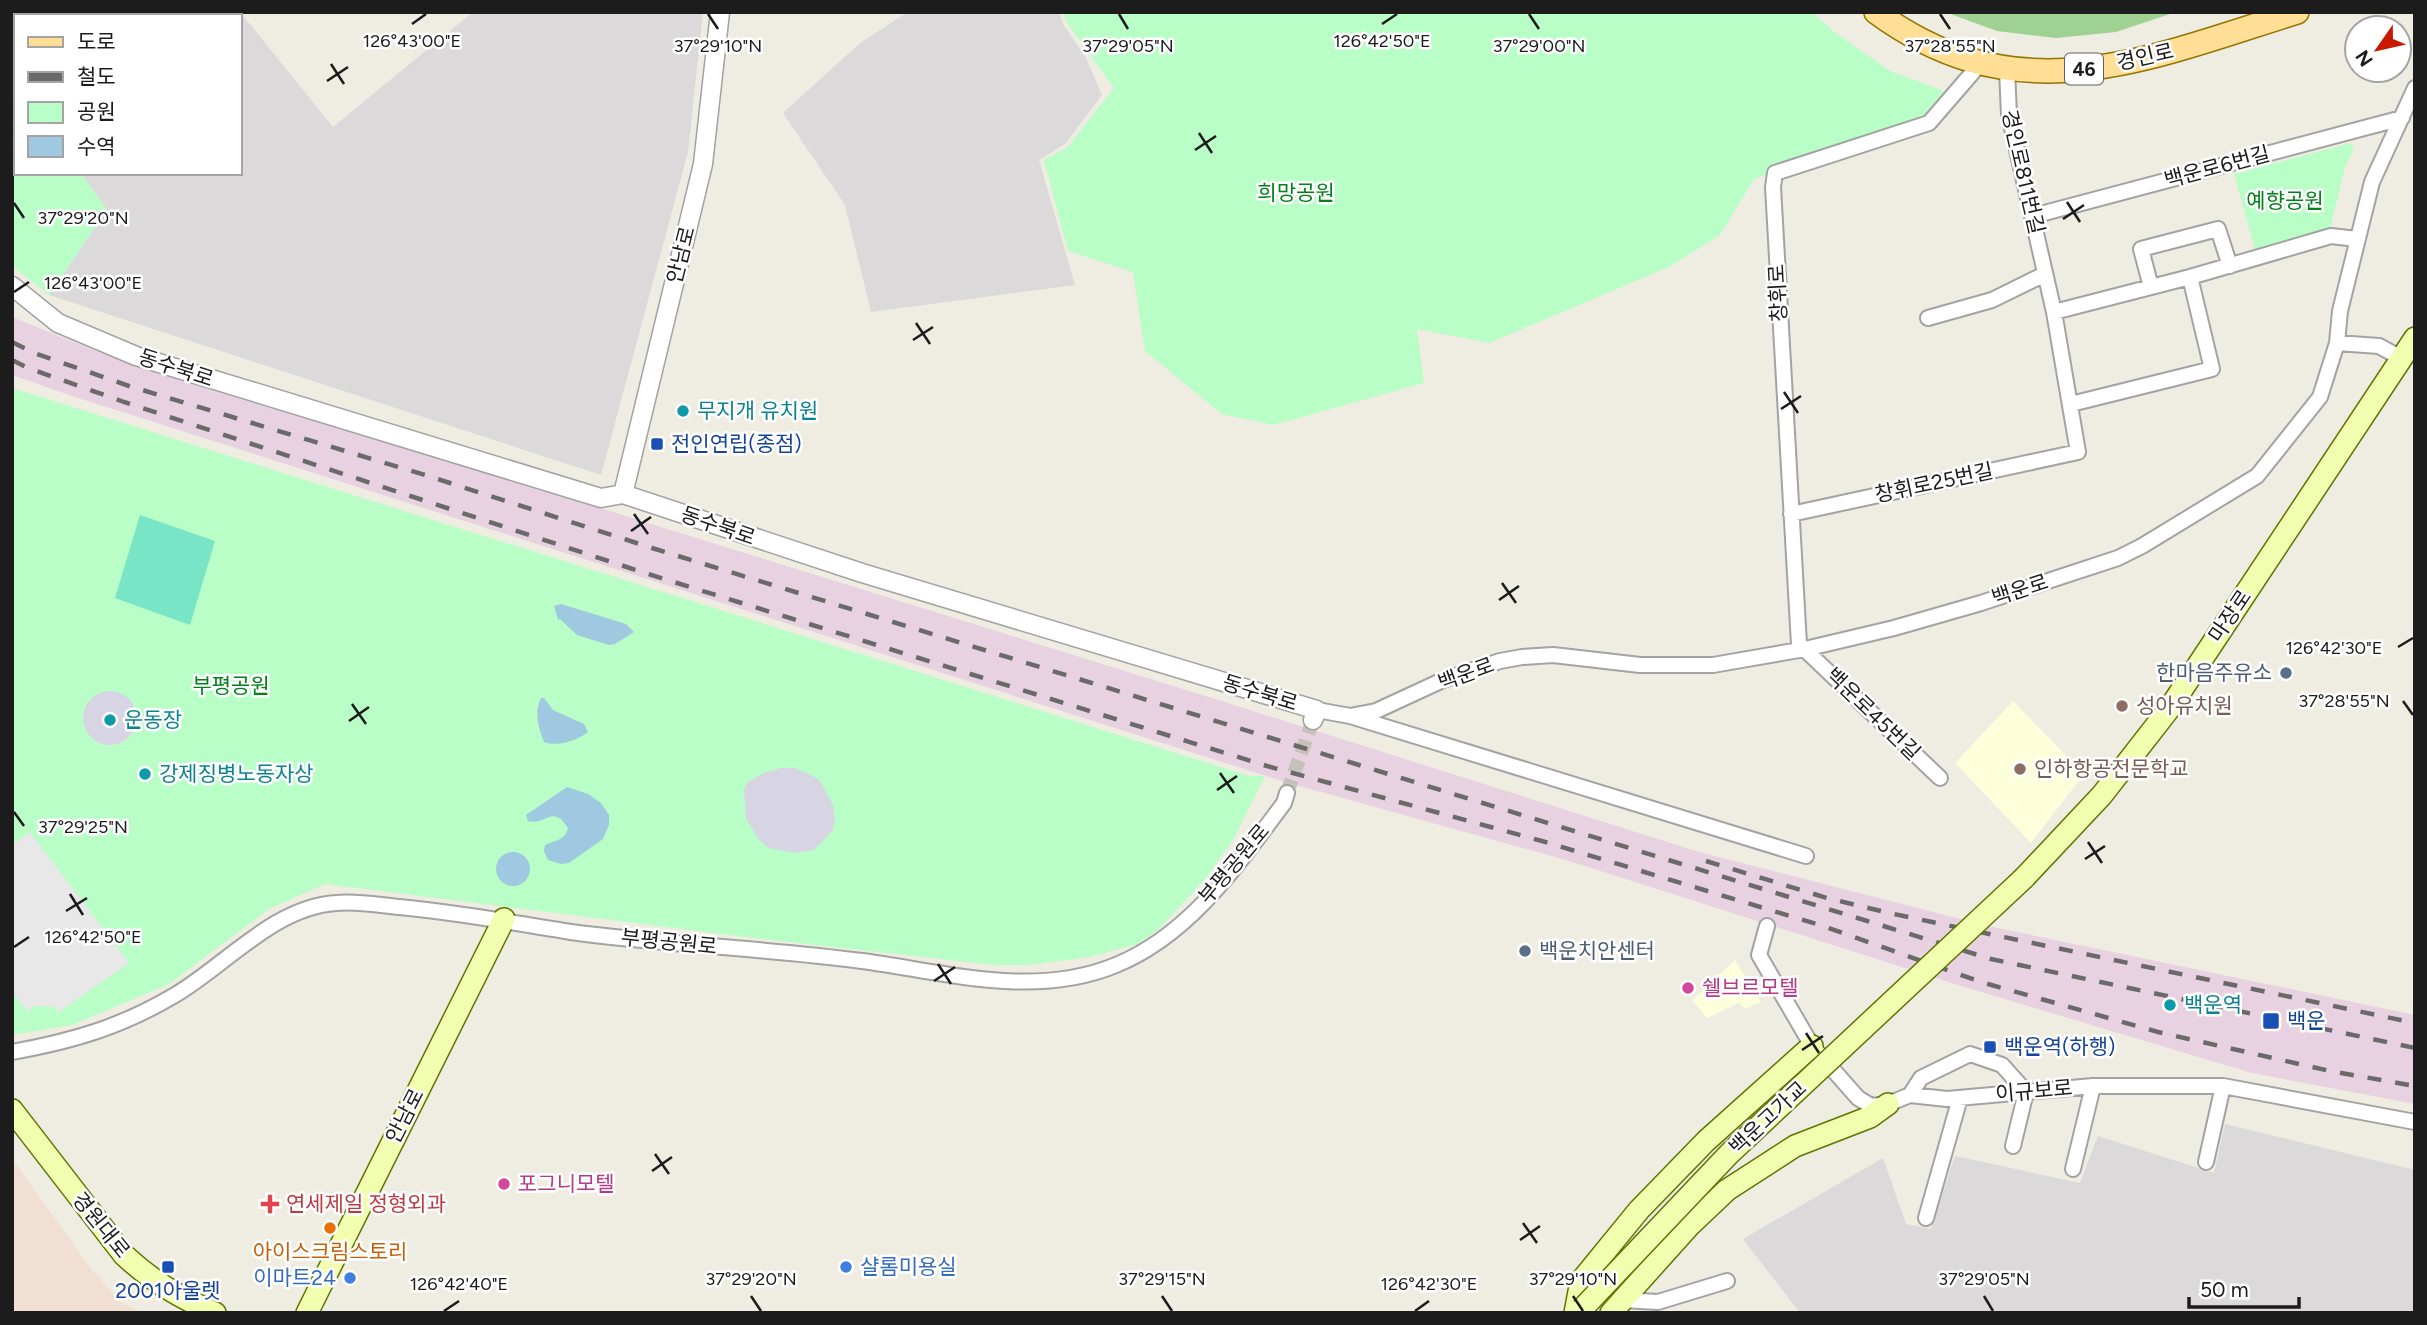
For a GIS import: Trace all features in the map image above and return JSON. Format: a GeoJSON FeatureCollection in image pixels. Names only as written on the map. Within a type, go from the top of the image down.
{"type":"FeatureCollection","features":[{"type":"Feature","properties":{"kind":"main road","name":"경인로"},"geometry":{"type":"LineString","coordinates":[[1876,12],[1921,40],[1980,64],[2007,70],[2056,71],[2144,60],[2297,12]]}},
{"type":"Feature","properties":{"kind":"main road","name":"마장로"},"geometry":{"type":"LineString","coordinates":[[2024,878],[2102,795],[2169,709],[2415,338]]}},
{"type":"Feature","properties":{"kind":"main road","name":"백운고가교"},"geometry":{"type":"LineString","coordinates":[[1579,1312],[1729,1154],[2024,878]]}},
{"type":"Feature","properties":{"kind":"main road","name":"안남로"},"geometry":{"type":"LineString","coordinates":[[307,1313],[504,919]]}},
{"type":"Feature","properties":{"kind":"main road"},"geometry":{"type":"LineString","coordinates":[[1579,1312],[1581,1281],[1639,1210],[1706,1142],[1812,1046]]}},
{"type":"Feature","properties":{"kind":"main road"},"geometry":{"type":"LineString","coordinates":[[1617,1306],[1690,1225],[1727,1190],[1795,1146],[1870,1117],[1888,1104]]}},
{"type":"Feature","properties":{"kind":"main road","name":"경원대로"},"geometry":{"type":"LineString","coordinates":[[12,1110],[124,1255],[144,1274],[174,1294],[215,1313]]}},
{"type":"Feature","properties":{"kind":"street","name":"안남로"},"geometry":{"type":"LineString","coordinates":[[623,494],[703,164],[720,12]]}},
{"type":"Feature","properties":{"kind":"street","name":"창휘로"},"geometry":{"type":"LineString","coordinates":[[1805,649],[1800,644],[1791,514],[1773,187],[1775,173],[1929,123],[1980,64]]}},
{"type":"Feature","properties":{"kind":"street","name":"경인로811번길"},"geometry":{"type":"LineString","coordinates":[[2007,70],[2009,115],[2054,312],[2078,452]]}},
{"type":"Feature","properties":{"kind":"street","name":"백운로"},"geometry":{"type":"LineString","coordinates":[[1350,716],[1376,711],[1477,668],[1522,657],[1553,655],[1640,665],[1713,665],[1805,649],[1894,628],[1981,603],[2118,558],[2142,546],[2257,476],[2320,397],[2337,343],[2340,311],[2372,182],[2415,88]]}},
{"type":"Feature","properties":{"kind":"street","name":"백운로6번길"},"geometry":{"type":"LineString","coordinates":[[2033,216],[2402,118]]}},
{"type":"Feature","properties":{"kind":"street"},"geometry":{"type":"LineString","coordinates":[[2151,287],[2141,249],[2218,229],[2230,265]]}},
{"type":"Feature","properties":{"kind":"street"},"geometry":{"type":"LineString","coordinates":[[2054,312],[2190,277],[2331,236],[2357,239]]}},
{"type":"Feature","properties":{"kind":"street"},"geometry":{"type":"LineString","coordinates":[[1928,318],[1992,300],[2045,274]]}},
{"type":"Feature","properties":{"kind":"street"},"geometry":{"type":"LineString","coordinates":[[2071,404],[2212,369],[2190,277]]}},
{"type":"Feature","properties":{"kind":"street","name":"동수북로"},"geometry":{"type":"LineString","coordinates":[[12,286],[58,323],[136,356],[601,498],[623,494],[894,584],[1315,715],[1350,716],[1805,856]]}},
{"type":"Feature","properties":{"kind":"street"},"geometry":{"type":"LineString","coordinates":[[2337,343],[2379,346],[2401,358]]}},
{"type":"Feature","properties":{"kind":"street","name":"창휘로25번길"},"geometry":{"type":"LineString","coordinates":[[1791,514],[2078,452]]}},
{"type":"Feature","properties":{"kind":"street","name":"백운로45번길"},"geometry":{"type":"LineString","coordinates":[[1805,649],[1940,778]]}},
{"type":"Feature","properties":{"kind":"street","name":"부평공원로"},"geometry":{"type":"LineString","coordinates":[[12,1052],[75,1039],[130,1021],[178,994],[259,933],[281,920],[319,905],[336,903],[504,919],[571,932],[817,955],[966,979],[1055,979],[1115,965],[1139,954],[1167,934],[1214,893],[1284,803],[1287,793]]}},
{"type":"Feature","properties":{"kind":"street"},"geometry":{"type":"LineString","coordinates":[[1768,926],[1759,955],[1812,1046],[1858,1098],[1871,1106],[1888,1104]]}},
{"type":"Feature","properties":{"kind":"street"},"geometry":{"type":"LineString","coordinates":[[1910,1096],[1921,1078],[1970,1054],[2003,1065],[2026,1092],[2013,1146]]}},
{"type":"Feature","properties":{"kind":"street"},"geometry":{"type":"LineString","coordinates":[[2073,1169],[2093,1086]]}},
{"type":"Feature","properties":{"kind":"street","name":"이규보로"},"geometry":{"type":"LineString","coordinates":[[1888,1104],[1910,1096],[1960,1098],[2093,1086],[2223,1086],[2415,1122]]}},
{"type":"Feature","properties":{"kind":"street"},"geometry":{"type":"LineString","coordinates":[[2206,1162],[2223,1086]]}},
{"type":"Feature","properties":{"kind":"street"},"geometry":{"type":"LineString","coordinates":[[1926,1218],[1960,1098]]}},
{"type":"Feature","properties":{"kind":"street"},"geometry":{"type":"LineString","coordinates":[[1617,1306],[1658,1302],[1727,1281]]}},
{"type":"Feature","properties":{"kind":"shaded area"},"geometry":{"type":"Polygon","coordinates":[[[240,12],[242,14],[172,14],[240,12]]]}},
{"type":"Feature","properties":{"kind":"shaded area"},"geometry":{"type":"Polygon","coordinates":[[[473,12],[703,12],[688,152],[601,475],[49,295],[107,210],[82,175],[242,175],[242,14],[333,127],[473,12]]]}},
{"type":"Feature","properties":{"kind":"shaded area"},"geometry":{"type":"Polygon","coordinates":[[[908,12],[1059,12],[1063,24],[1086,58],[1102,95],[1065,144],[1039,160],[1075,285],[871,312],[845,205],[783,113],[860,43],[908,12]]]}},
{"type":"Feature","properties":{"kind":"shaded area"},"geometry":{"type":"Polygon","coordinates":[[[12,317],[101,353],[1699,852],[1988,926],[2415,1015],[2415,1104],[2252,1073],[1958,985],[1566,860],[1285,782],[75,397],[12,375],[12,317]]]}},
{"type":"Feature","properties":{"kind":"shaded area","name":"운동장"},"geometry":{"type":"Polygon","coordinates":[[[110,691],[129,699],[137,718],[129,737],[110,745],[91,737],[83,718],[91,699],[110,691]]]}},
{"type":"Feature","properties":{"kind":"shaded area","name":"인하항공전문학교"},"geometry":{"type":"Polygon","coordinates":[[[2013,701],[2084,774],[2031,843],[1955,763],[2013,701]]]}},
{"type":"Feature","properties":{"kind":"shaded area"},"geometry":{"type":"Polygon","coordinates":[[[781,768],[795,768],[813,776],[820,781],[833,805],[833,830],[814,850],[795,853],[769,848],[759,840],[746,819],[744,789],[748,782],[781,768]]]}},
{"type":"Feature","properties":{"kind":"shaded area"},"geometry":{"type":"Polygon","coordinates":[[[30,832],[129,963],[59,1012],[54,1007],[35,1006],[27,1011],[12,992],[12,845],[30,832]]]}},
{"type":"Feature","properties":{"kind":"shaded area"},"geometry":{"type":"Polygon","coordinates":[[[1735,960],[1761,1002],[1745,1009],[1739,1003],[1707,1018],[1692,1000],[1735,960]]]}},
{"type":"Feature","properties":{"kind":"shaded area"},"geometry":{"type":"Polygon","coordinates":[[[2225,1124],[2415,1170],[2415,1313],[1800,1313],[1743,1239],[1883,1158],[1906,1224],[1931,1229],[1955,1156],[2080,1183],[2098,1136],[2214,1173],[2225,1124]]]}},
{"type":"Feature","properties":{"kind":"shaded area"},"geometry":{"type":"Polygon","coordinates":[[[12,1159],[92,1270],[122,1303],[144,1313],[12,1313],[12,1159]]]}},
{"type":"Feature","properties":{"kind":"green space","name":"희망공원"},"geometry":{"type":"Polygon","coordinates":[[[1064,12],[1812,12],[1833,31],[1890,71],[1944,91],[1920,119],[1754,179],[1720,235],[1669,267],[1489,343],[1417,329],[1424,383],[1273,425],[1222,414],[1145,351],[1133,272],[1068,251],[1044,160],[1068,147],[1114,88],[1066,21],[1064,12]]]}},
{"type":"Feature","properties":{"kind":"green space"},"geometry":{"type":"Polygon","coordinates":[[[1945,12],[2176,12],[2116,32],[2056,38],[1997,31],[1945,12]]]}},
{"type":"Feature","properties":{"kind":"green space"},"geometry":{"type":"Polygon","coordinates":[[[14,143],[14,175],[82,175],[107,210],[49,295],[12,266],[14,143]]]}},
{"type":"Feature","properties":{"kind":"green space","name":"예향공원"},"geometry":{"type":"Polygon","coordinates":[[[2351,143],[2354,149],[2345,167],[2330,229],[2255,249],[2234,174],[2351,143]]]}},
{"type":"Feature","properties":{"kind":"green space","name":"부평공원"},"geometry":{"type":"Polygon","coordinates":[[[12,388],[1249,776],[1265,776],[1233,840],[1205,879],[1159,929],[1137,944],[1090,957],[1028,965],[994,965],[761,939],[325,884],[269,909],[169,984],[72,1025],[12,1035],[12,388]]]}},
{"type":"Feature","properties":{"kind":"green space"},"geometry":{"type":"Polygon","coordinates":[[[140,515],[215,541],[190,625],[115,598],[140,515]]]}},
{"type":"Feature","properties":{"kind":"water"},"geometry":{"type":"Polygon","coordinates":[[[561,604],[626,624],[634,632],[609,645],[577,635],[558,620],[554,606],[561,604]]]}},
{"type":"Feature","properties":{"kind":"water"},"geometry":{"type":"Polygon","coordinates":[[[541,698],[544,698],[553,710],[584,724],[588,732],[567,742],[544,742],[538,720],[541,698]]]}},
{"type":"Feature","properties":{"kind":"water"},"geometry":{"type":"Polygon","coordinates":[[[567,787],[588,794],[601,803],[609,815],[609,825],[603,839],[569,863],[561,864],[548,860],[544,851],[545,845],[562,838],[568,828],[561,819],[554,816],[532,822],[528,821],[526,815],[567,787]]]}},
{"type":"Feature","properties":{"kind":"water"},"geometry":{"type":"Polygon","coordinates":[[[513,852],[525,857],[530,869],[525,881],[513,886],[501,881],[496,869],[501,857],[513,852]]]}},
{"type":"Feature","properties":{"kind":"tunnel"},"geometry":{"type":"LineString","coordinates":[[1287,793],[1313,720]]}},
{"type":"Feature","properties":{"kind":"railway"},"geometry":{"type":"LineString","coordinates":[[12,342],[34,353],[129,386],[1991,959],[2415,1048]]}},
{"type":"Feature","properties":{"kind":"railway"},"geometry":{"type":"LineString","coordinates":[[12,360],[124,402],[648,574],[1267,766],[1542,841],[1823,926],[1981,982],[2158,1032],[2330,1071],[2415,1086]]}},
{"type":"Feature","properties":{"kind":"railway"},"geometry":{"type":"LineString","coordinates":[[1706,861],[1827,898],[1889,913],[2415,1023]]}},
{"type":"Feature","properties":{"kind":"place","name":"무지개 유치원"},"geometry":{"type":"Point","coordinates":[683,411]}},
{"type":"Feature","properties":{"kind":"place","name":"전인연립(종점)"},"geometry":{"type":"Point","coordinates":[657,444]}},
{"type":"Feature","properties":{"kind":"place","name":"한마음주유소"},"geometry":{"type":"Point","coordinates":[2286,673]}},
{"type":"Feature","properties":{"kind":"place","name":"성아유치원"},"geometry":{"type":"Point","coordinates":[2122,706]}},
{"type":"Feature","properties":{"kind":"place","name":"운동장"},"geometry":{"type":"Point","coordinates":[110,720]}},
{"type":"Feature","properties":{"kind":"place","name":"인하항공전문학교"},"geometry":{"type":"Point","coordinates":[2020,769]}},
{"type":"Feature","properties":{"kind":"place","name":"강제징병노동자상"},"geometry":{"type":"Point","coordinates":[145,774]}},
{"type":"Feature","properties":{"kind":"place","name":"백운치안센터"},"geometry":{"type":"Point","coordinates":[1525,951]}},
{"type":"Feature","properties":{"kind":"place","name":"쉘브르모텔"},"geometry":{"type":"Point","coordinates":[1688,988]}},
{"type":"Feature","properties":{"kind":"place","name":"백운역"},"geometry":{"type":"Point","coordinates":[2170,1005]}},
{"type":"Feature","properties":{"kind":"place","name":"백운"},"geometry":{"type":"Point","coordinates":[2271,1021]}},
{"type":"Feature","properties":{"kind":"place","name":"백운역(하행)"},"geometry":{"type":"Point","coordinates":[1990,1047]}},
{"type":"Feature","properties":{"kind":"place","name":"포그니모텔"},"geometry":{"type":"Point","coordinates":[504,1184]}},
{"type":"Feature","properties":{"kind":"place","name":"연세제일 정형외과"},"geometry":{"type":"Point","coordinates":[270,1204]}},
{"type":"Feature","properties":{"kind":"place","name":"아이스크림스토리"},"geometry":{"type":"Point","coordinates":[330,1228]}},
{"type":"Feature","properties":{"kind":"place","name":"2001아울렛"},"geometry":{"type":"Point","coordinates":[168,1267]}},
{"type":"Feature","properties":{"kind":"place","name":"샬롬미용실"},"geometry":{"type":"Point","coordinates":[846,1267]}},
{"type":"Feature","properties":{"kind":"place","name":"이마트24"},"geometry":{"type":"Point","coordinates":[350,1278]}}]}
